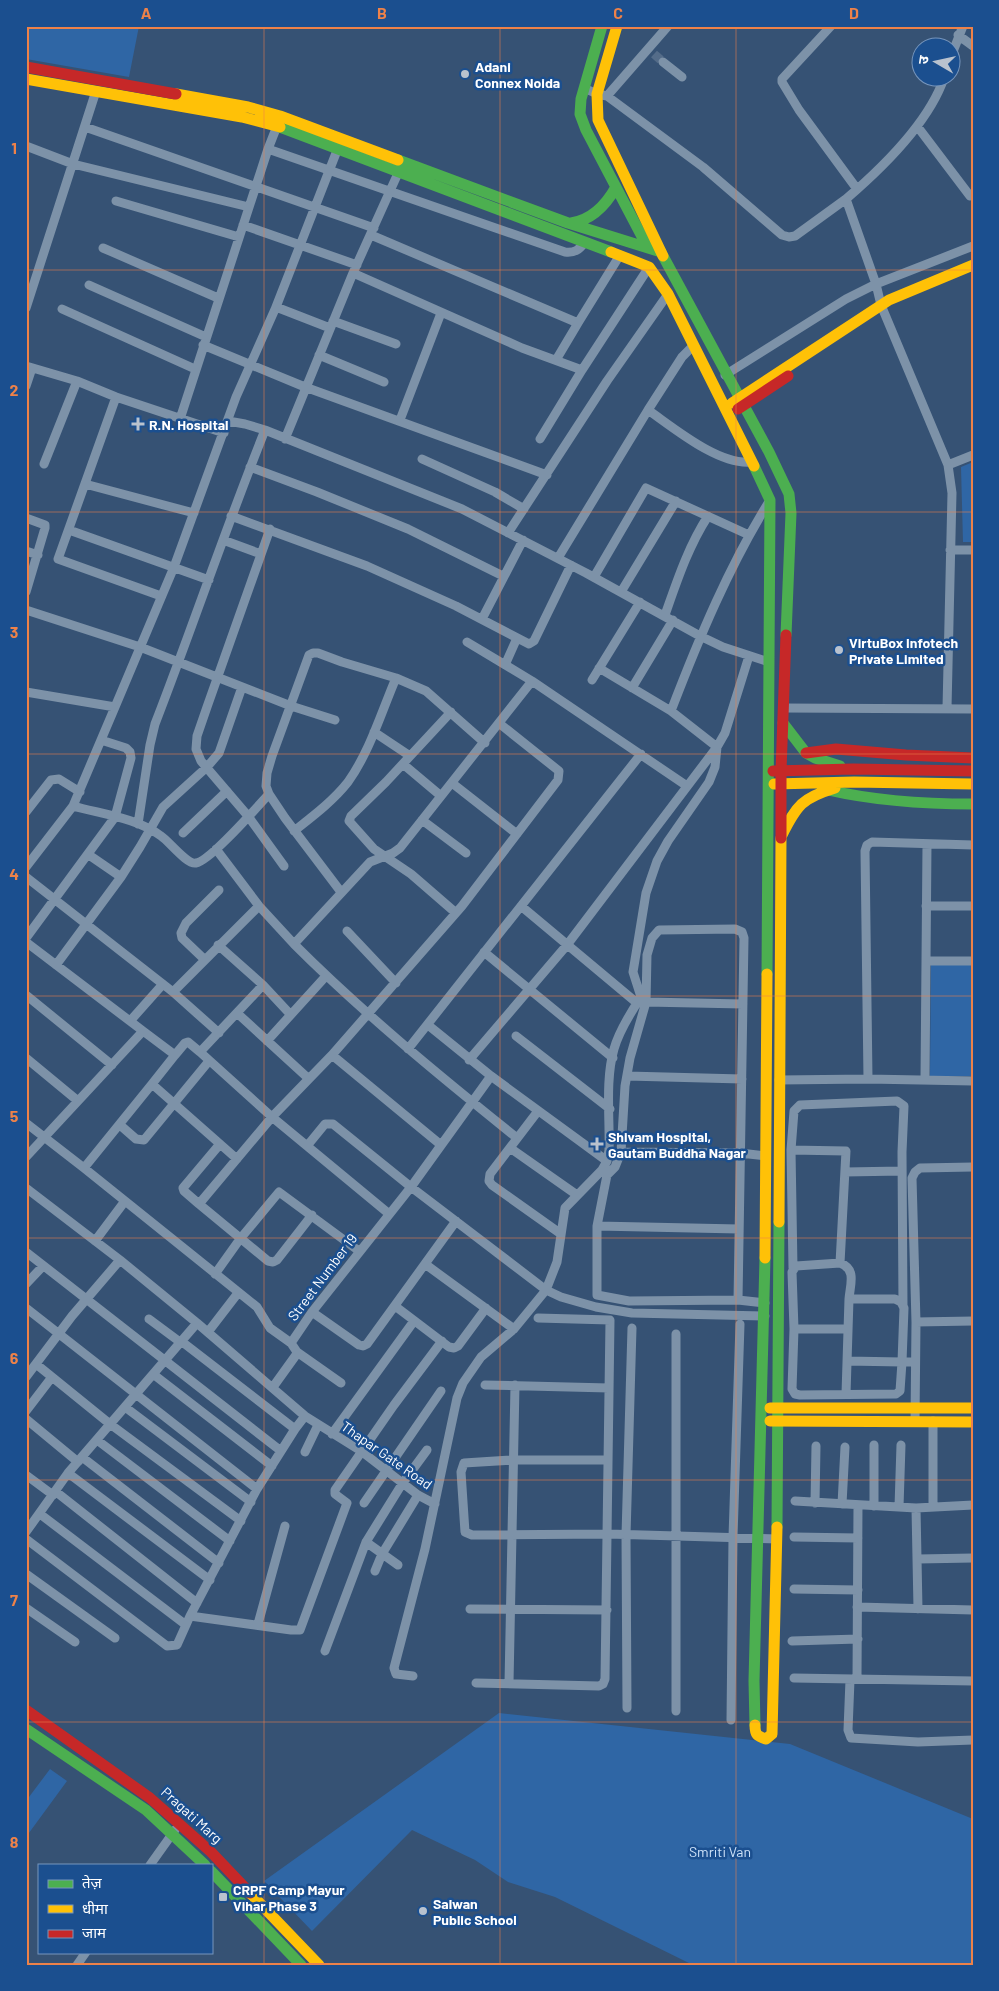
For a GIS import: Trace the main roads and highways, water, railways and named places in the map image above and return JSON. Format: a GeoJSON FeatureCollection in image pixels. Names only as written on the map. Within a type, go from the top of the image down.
{"type":"FeatureCollection","features":[{"type":"Feature","properties":{"kind":"tunnel"},"geometry":{"type":"LineString","coordinates":[[654,54],[663,62]]}},
{"type":"Feature","properties":{"kind":"place","name":"Adani Connex Noida"},"geometry":{"type":"Point","coordinates":[465,74]}},
{"type":"Feature","properties":{"kind":"place","name":"R.N. Hospital"},"geometry":{"type":"Point","coordinates":[138,424]}},
{"type":"Feature","properties":{"kind":"place","name":"VirtuBox Infotech Private Limited"},"geometry":{"type":"Point","coordinates":[839,650]}},
{"type":"Feature","properties":{"kind":"place","name":"Shivam Hospital, Gautam Buddha Nagar"},"geometry":{"type":"Point","coordinates":[597,1144]}},
{"type":"Feature","properties":{"kind":"place","name":"CRPF Camp Mayur Vihar Phase 3"},"geometry":{"type":"Point","coordinates":[223,1897]}},
{"type":"Feature","properties":{"kind":"place","name":"Salwan Public School"},"geometry":{"type":"Point","coordinates":[423,1911]}},
{"type":"Feature","properties":{"kind":"park label","name":"Smriti Van"},"geometry":{"type":"Point","coordinates":[720,1851]}}]}
